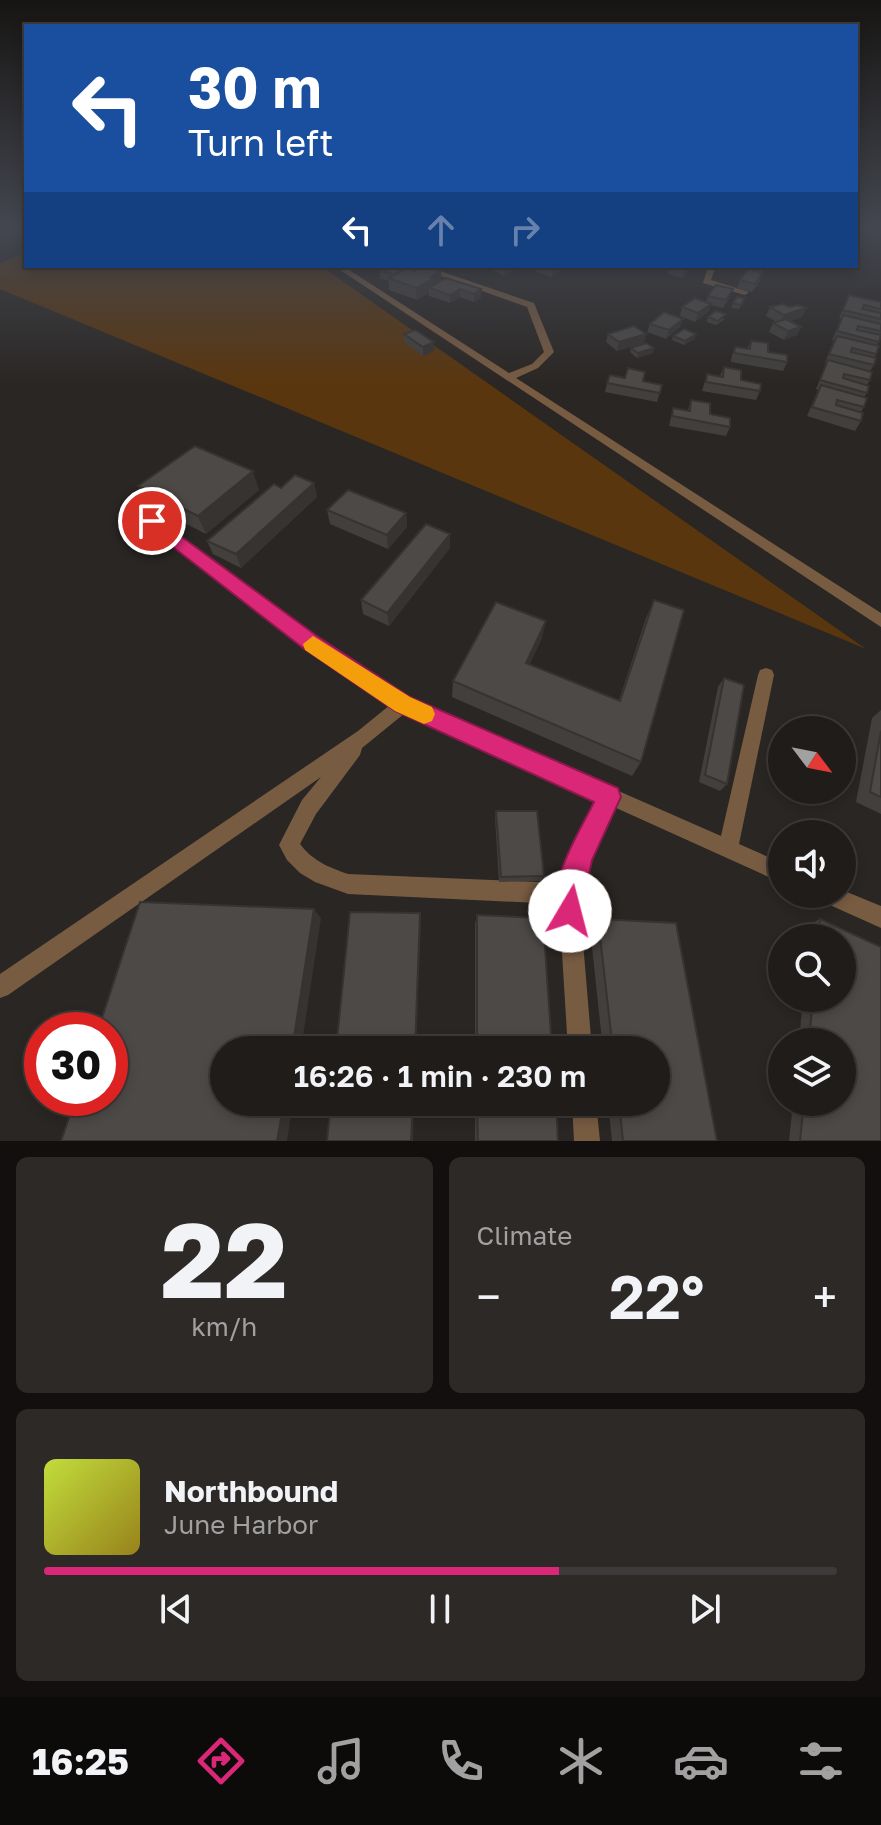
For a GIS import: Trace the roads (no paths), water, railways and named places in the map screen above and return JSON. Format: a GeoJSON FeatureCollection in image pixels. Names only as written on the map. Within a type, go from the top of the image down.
{"type":"FeatureCollection","features":[{"type":"Feature","properties":{"kind":"street"},"geometry":{"type":"LineString","coordinates":[[358,279],[881,621]]}},
{"type":"Feature","properties":{"kind":"street"},"geometry":{"type":"LineString","coordinates":[[456,279],[531,305],[549,352],[535,366],[509,377]]}},
{"type":"Feature","properties":{"kind":"street"},"geometry":{"type":"LineString","coordinates":[[707,279],[745,292]]}},
{"type":"Feature","properties":{"kind":"street"},"geometry":{"type":"LineString","coordinates":[[152,521],[310,642],[403,704],[768,867]]}},
{"type":"Feature","properties":{"kind":"street"},"geometry":{"type":"LineString","coordinates":[[728,850],[766,675]]}},
{"type":"Feature","properties":{"kind":"street"},"geometry":{"type":"LineString","coordinates":[[0,987],[364,737],[403,704]]}},
{"type":"Feature","properties":{"kind":"street"},"geometry":{"type":"LineString","coordinates":[[364,737],[309,807],[289,845],[296,860],[317,874],[348,884],[569,894]]}},
{"type":"Feature","properties":{"kind":"street"},"geometry":{"type":"LineString","coordinates":[[579,1036],[569,894],[580,858],[609,797]]}},
{"type":"Feature","properties":{"kind":"street"},"geometry":{"type":"LineString","coordinates":[[856,906],[881,917]]}},
{"type":"Feature","properties":{"kind":"street"},"geometry":{"type":"LineString","coordinates":[[585,1116],[587,1141]]}}]}
